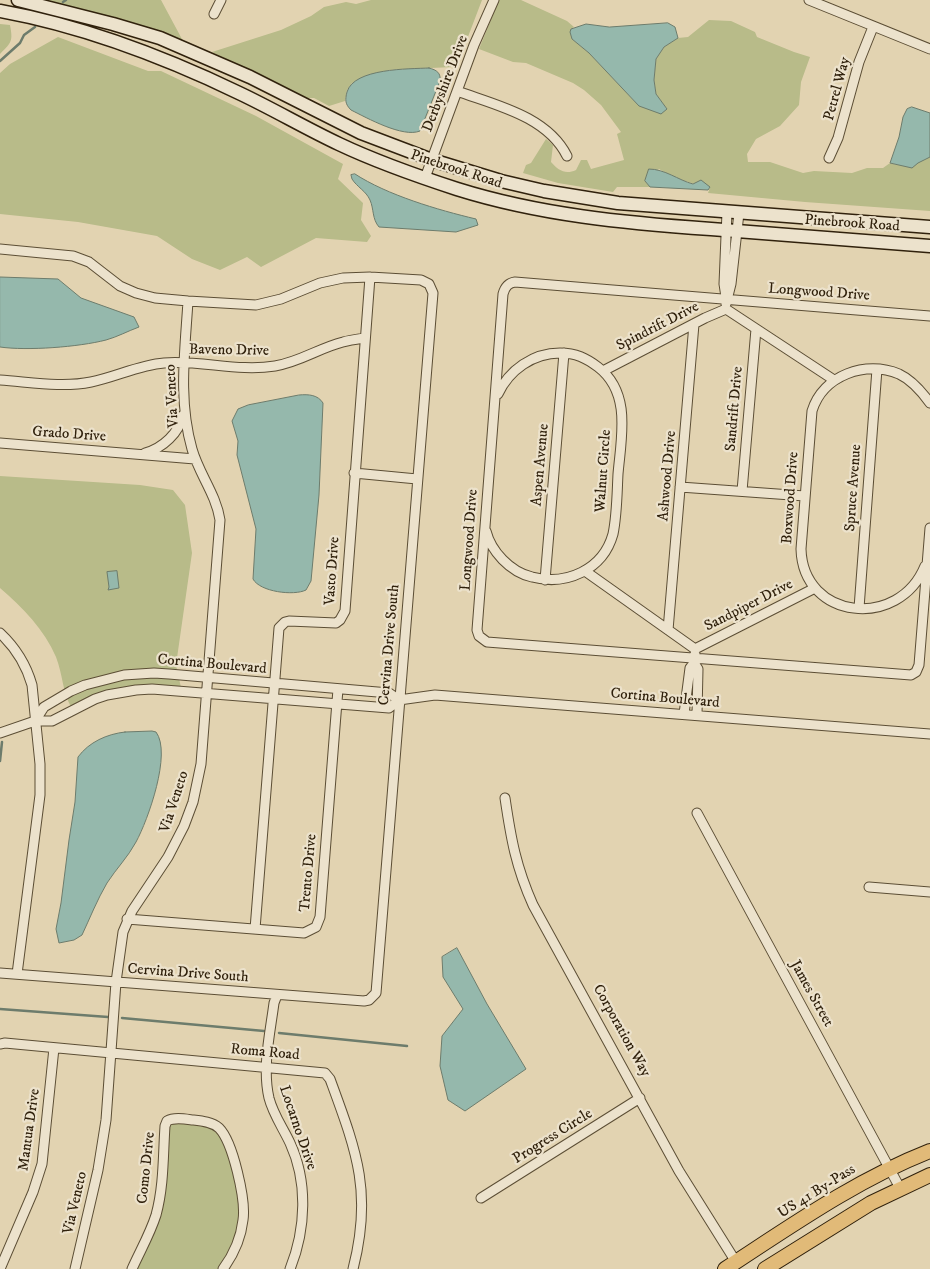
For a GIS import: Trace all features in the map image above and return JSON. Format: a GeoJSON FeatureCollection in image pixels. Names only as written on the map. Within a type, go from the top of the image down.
{"type":"FeatureCollection","features":[{"type":"Feature","properties":{"kind":"main road","name":"US 41 By-Pass"},"geometry":{"type":"LineString","coordinates":[[731,1267],[834,1199],[890,1168],[930,1151]]}},
{"type":"Feature","properties":{"kind":"main road"},"geometry":{"type":"LineString","coordinates":[[764,1269],[846,1218],[900,1188],[930,1175]]}},
{"type":"Feature","properties":{"kind":"street","name":"Pinebrook Road"},"geometry":{"type":"LineString","coordinates":[[18,0],[113,24],[176,45],[250,77],[361,133],[432,160],[483,176],[568,195],[618,202],[930,227]]}},
{"type":"Feature","properties":{"kind":"street"},"geometry":{"type":"LineString","coordinates":[[214,14],[221,0]]}},
{"type":"Feature","properties":{"kind":"street","name":"Derbyshire Drive"},"geometry":{"type":"LineString","coordinates":[[425,178],[457,91],[494,0]]}},
{"type":"Feature","properties":{"kind":"street"},"geometry":{"type":"LineString","coordinates":[[809,0],[930,49]]}},
{"type":"Feature","properties":{"kind":"street","name":"Pinebrook Road"},"geometry":{"type":"LineString","coordinates":[[0,11],[84,31],[176,65],[240,93],[338,144],[425,178],[494,200],[552,212],[612,221],[930,246]]}},
{"type":"Feature","properties":{"kind":"street","name":"Petrel Way"},"geometry":{"type":"LineString","coordinates":[[829,158],[838,138],[859,62],[873,27]]}},
{"type":"Feature","properties":{"kind":"street"},"geometry":{"type":"LineString","coordinates":[[457,91],[534,122],[556,139],[566,156]]}},
{"type":"Feature","properties":{"kind":"street"},"geometry":{"type":"LineString","coordinates":[[733,212],[724,284],[726,305],[756,329],[834,380]]}},
{"type":"Feature","properties":{"kind":"street","name":"Cervina Drive South"},"geometry":{"type":"LineString","coordinates":[[0,249],[72,256],[89,262],[120,286],[154,298],[256,305],[281,299],[330,280],[370,277],[421,280],[428,284],[433,293],[376,993],[369,1000],[364,1001],[0,973]]}},
{"type":"Feature","properties":{"kind":"street","name":"Vasto Drive"},"geometry":{"type":"LineString","coordinates":[[255,929],[279,628],[285,622],[291,620],[331,624],[340,620],[343,616],[370,277]]}},
{"type":"Feature","properties":{"kind":"street","name":"Longwood Drive"},"geometry":{"type":"LineString","coordinates":[[930,316],[726,305],[512,283],[506,286],[503,294],[476,630],[483,640],[487,642],[695,661],[914,674],[919,666],[930,528]]}},
{"type":"Feature","properties":{"kind":"street","name":"Via Veneto"},"geometry":{"type":"LineString","coordinates":[[75,1269],[98,1170],[106,1120],[120,943],[127,919],[175,845],[188,815],[201,764],[220,520],[216,504],[195,460],[188,433],[184,404],[184,364],[188,301]]}},
{"type":"Feature","properties":{"kind":"street","name":"Spindrift Drive"},"geometry":{"type":"LineString","coordinates":[[603,371],[694,324],[726,305]]}},
{"type":"Feature","properties":{"kind":"street","name":"Ashwood Drive"},"geometry":{"type":"LineString","coordinates":[[668,630],[694,324]]}},
{"type":"Feature","properties":{"kind":"street","name":"Sandrift Drive"},"geometry":{"type":"LineString","coordinates":[[742,491],[756,329]]}},
{"type":"Feature","properties":{"kind":"street","name":"Baveno Drive"},"geometry":{"type":"LineString","coordinates":[[0,380],[64,385],[77,384],[102,379],[141,367],[166,363],[248,368],[274,366],[300,360],[342,342],[365,338]]}},
{"type":"Feature","properties":{"kind":"street","name":"Walnut Circle"},"geometry":{"type":"LineString","coordinates":[[484,523],[489,541],[505,562],[522,574],[545,580],[567,578],[585,571],[604,552],[611,540],[614,526],[622,412],[618,392],[603,371],[586,358],[577,354],[564,353],[541,356],[523,364],[506,379],[495,402]]}},
{"type":"Feature","properties":{"kind":"street","name":"Aspen Avenue"},"geometry":{"type":"LineString","coordinates":[[545,580],[564,353]]}},
{"type":"Feature","properties":{"kind":"street","name":"Boxwood Drive"},"geometry":{"type":"LineString","coordinates":[[928,555],[916,583],[900,598],[879,607],[859,608],[837,604],[815,588],[804,570],[801,555],[812,410],[821,392],[834,380],[847,374],[860,370],[877,369],[893,372],[907,378],[930,403]]}},
{"type":"Feature","properties":{"kind":"street","name":"Spruce Avenue"},"geometry":{"type":"LineString","coordinates":[[859,608],[877,369]]}},
{"type":"Feature","properties":{"kind":"street","name":"Grado Drive"},"geometry":{"type":"LineString","coordinates":[[136,453],[154,449],[171,437],[180,425],[184,404]]}},
{"type":"Feature","properties":{"kind":"street","name":"Grado Drive"},"geometry":{"type":"LineString","coordinates":[[0,443],[136,453],[195,460]]}},
{"type":"Feature","properties":{"kind":"street"},"geometry":{"type":"LineString","coordinates":[[354,473],[418,479]]}},
{"type":"Feature","properties":{"kind":"street"},"geometry":{"type":"LineString","coordinates":[[680,486],[805,496]]}},
{"type":"Feature","properties":{"kind":"street"},"geometry":{"type":"LineString","coordinates":[[585,571],[696,649],[695,661],[698,669],[697,715]]}},
{"type":"Feature","properties":{"kind":"street","name":"Sandpiper Drive"},"geometry":{"type":"LineString","coordinates":[[696,649],[815,588]]}},
{"type":"Feature","properties":{"kind":"street"},"geometry":{"type":"LineString","coordinates":[[0,633],[16,651],[29,673],[32,685],[40,764],[40,795],[17,974]]}},
{"type":"Feature","properties":{"kind":"street"},"geometry":{"type":"LineString","coordinates":[[684,714],[690,668],[695,661]]}},
{"type":"Feature","properties":{"kind":"street","name":"Cortina Boulevard"},"geometry":{"type":"LineString","coordinates":[[35,721],[44,707],[71,691],[124,675],[154,673],[388,692],[399,700]]}},
{"type":"Feature","properties":{"kind":"street","name":"Cortina Boulevard"},"geometry":{"type":"LineString","coordinates":[[0,733],[35,721],[52,721],[95,699],[122,692],[152,689],[389,708],[399,700],[434,695],[930,734]]}},
{"type":"Feature","properties":{"kind":"street","name":"Trento Drive"},"geometry":{"type":"LineString","coordinates":[[127,919],[304,933],[316,927],[319,921],[338,689]]}},
{"type":"Feature","properties":{"kind":"street","name":"Corporation Way"},"geometry":{"type":"LineString","coordinates":[[505,798],[513,850],[533,905],[731,1267]]}},
{"type":"Feature","properties":{"kind":"street","name":"James Street"},"geometry":{"type":"LineString","coordinates":[[697,814],[900,1188]]}},
{"type":"Feature","properties":{"kind":"street"},"geometry":{"type":"LineString","coordinates":[[869,887],[930,892]]}},
{"type":"Feature","properties":{"kind":"street","name":"Locarno Drive"},"geometry":{"type":"LineString","coordinates":[[277,995],[274,1003],[266,1067],[267,1088],[271,1106],[295,1154],[302,1190],[302,1221],[297,1249],[290,1269]]}},
{"type":"Feature","properties":{"kind":"street","name":"Roma Road"},"geometry":{"type":"LineString","coordinates":[[0,1044],[320,1071],[325,1073],[330,1078],[351,1136],[360,1173],[361,1232],[353,1269]]}},
{"type":"Feature","properties":{"kind":"street","name":"Mantua Drive"},"geometry":{"type":"LineString","coordinates":[[0,1269],[33,1192],[42,1164],[54,1048]]}},
{"type":"Feature","properties":{"kind":"street","name":"Progress Circle"},"geometry":{"type":"LineString","coordinates":[[481,1198],[640,1098]]}},
{"type":"Feature","properties":{"kind":"street","name":"Como Drive"},"geometry":{"type":"LineString","coordinates":[[132,1269],[150,1230],[158,1206],[165,1126],[171,1118],[199,1120],[214,1124],[220,1130],[228,1145],[240,1184],[244,1210],[237,1245],[223,1269]]}},
{"type":"Feature","properties":{"kind":"green space"},"geometry":{"type":"Polygon","coordinates":[[[44,0],[161,0],[183,41],[66,5],[44,0]]]}},
{"type":"Feature","properties":{"kind":"green space"},"geometry":{"type":"Polygon","coordinates":[[[371,0],[482,0],[466,42],[452,67],[389,70],[352,83],[347,90],[345,101],[329,106],[314,98],[304,98],[212,52],[281,30],[311,16],[324,7],[346,2],[356,4],[371,0]]]}},
{"type":"Feature","properties":{"kind":"green space"},"geometry":{"type":"Polygon","coordinates":[[[499,0],[521,0],[567,21],[574,27],[571,29],[572,39],[589,53],[639,106],[667,109],[656,94],[654,80],[656,59],[664,47],[678,38],[688,37],[709,20],[731,21],[755,32],[757,37],[810,57],[801,82],[799,105],[780,126],[756,139],[747,154],[748,162],[770,162],[803,173],[814,171],[852,173],[867,168],[883,168],[890,163],[910,164],[930,157],[930,211],[708,193],[710,187],[684,181],[659,169],[645,181],[650,187],[617,187],[613,192],[558,183],[523,173],[526,165],[531,163],[546,139],[553,145],[551,162],[565,172],[576,170],[581,160],[587,160],[591,169],[624,160],[617,134],[621,132],[601,105],[573,83],[526,63],[513,62],[479,49],[499,0]]]}},
{"type":"Feature","properties":{"kind":"green space"},"geometry":{"type":"Polygon","coordinates":[[[0,24],[10,25],[11,41],[0,54],[0,24]]]}},
{"type":"Feature","properties":{"kind":"green space"},"geometry":{"type":"Polygon","coordinates":[[[58,37],[148,71],[161,71],[256,116],[343,164],[338,179],[363,203],[361,220],[371,236],[367,242],[316,238],[261,267],[247,257],[220,270],[192,259],[157,236],[78,222],[0,214],[0,73],[10,64],[58,37]]]}},
{"type":"Feature","properties":{"kind":"green space"},"geometry":{"type":"Polygon","coordinates":[[[0,476],[140,485],[173,490],[185,505],[192,553],[176,665],[182,692],[157,685],[72,709],[66,696],[56,657],[51,647],[25,611],[0,588],[0,476]]]}},
{"type":"Feature","properties":{"kind":"green space"},"geometry":{"type":"Polygon","coordinates":[[[173,1123],[194,1123],[214,1129],[220,1135],[227,1152],[236,1189],[239,1216],[233,1243],[218,1269],[136,1269],[154,1230],[169,1126],[173,1123]]]}},
{"type":"Feature","properties":{"kind":"water"},"geometry":{"type":"Polygon","coordinates":[[[668,23],[675,27],[678,38],[664,47],[656,59],[654,80],[656,94],[667,109],[661,114],[639,106],[589,53],[572,39],[570,32],[571,29],[586,24],[609,27],[668,23]]]}},
{"type":"Feature","properties":{"kind":"water"},"geometry":{"type":"Polygon","coordinates":[[[429,68],[438,72],[440,81],[420,131],[404,132],[395,130],[351,110],[347,104],[347,92],[352,84],[360,78],[383,71],[429,68]]]}},
{"type":"Feature","properties":{"kind":"water"},"geometry":{"type":"Polygon","coordinates":[[[912,107],[930,113],[930,157],[912,168],[890,163],[899,137],[903,117],[907,109],[912,107]]]}},
{"type":"Feature","properties":{"kind":"water"},"geometry":{"type":"Polygon","coordinates":[[[649,169],[661,171],[693,184],[701,180],[710,187],[708,190],[650,187],[645,181],[649,169]]]}},
{"type":"Feature","properties":{"kind":"water"},"geometry":{"type":"Polygon","coordinates":[[[355,174],[397,195],[476,219],[478,225],[456,232],[379,227],[375,221],[368,197],[352,179],[351,175],[355,174]]]}},
{"type":"Feature","properties":{"kind":"water"},"geometry":{"type":"Polygon","coordinates":[[[0,277],[58,279],[81,298],[134,317],[139,327],[110,339],[82,345],[53,348],[0,347],[0,277]]]}},
{"type":"Feature","properties":{"kind":"water"},"geometry":{"type":"Polygon","coordinates":[[[299,395],[319,398],[323,403],[319,495],[311,581],[306,590],[286,593],[270,590],[253,579],[256,529],[237,455],[238,441],[232,421],[238,409],[248,405],[299,395]]]}},
{"type":"Feature","properties":{"kind":"water"},"geometry":{"type":"Polygon","coordinates":[[[117,571],[119,588],[108,590],[107,572],[117,571]]]}},
{"type":"Feature","properties":{"kind":"water"},"geometry":{"type":"Polygon","coordinates":[[[125,732],[156,732],[160,742],[160,770],[152,803],[136,842],[107,883],[82,935],[74,940],[59,943],[56,929],[75,802],[78,757],[87,747],[99,740],[125,732]]]}},
{"type":"Feature","properties":{"kind":"water"},"geometry":{"type":"Polygon","coordinates":[[[457,948],[487,1004],[526,1069],[465,1111],[448,1100],[440,1066],[442,1036],[463,1009],[443,977],[442,957],[457,948]]]}},
{"type":"Feature","properties":{"kind":"waterway"},"geometry":{"type":"LineString","coordinates":[[0,61],[20,43],[24,35],[35,27]]}},
{"type":"Feature","properties":{"kind":"waterway"},"geometry":{"type":"LineString","coordinates":[[0,761],[2,742]]}},
{"type":"Feature","properties":{"kind":"waterway"},"geometry":{"type":"LineString","coordinates":[[0,1009],[108,1017]]}},
{"type":"Feature","properties":{"kind":"waterway"},"geometry":{"type":"LineString","coordinates":[[122,1018],[264,1031]]}},
{"type":"Feature","properties":{"kind":"waterway"},"geometry":{"type":"LineString","coordinates":[[279,1033],[407,1046]]}}]}
